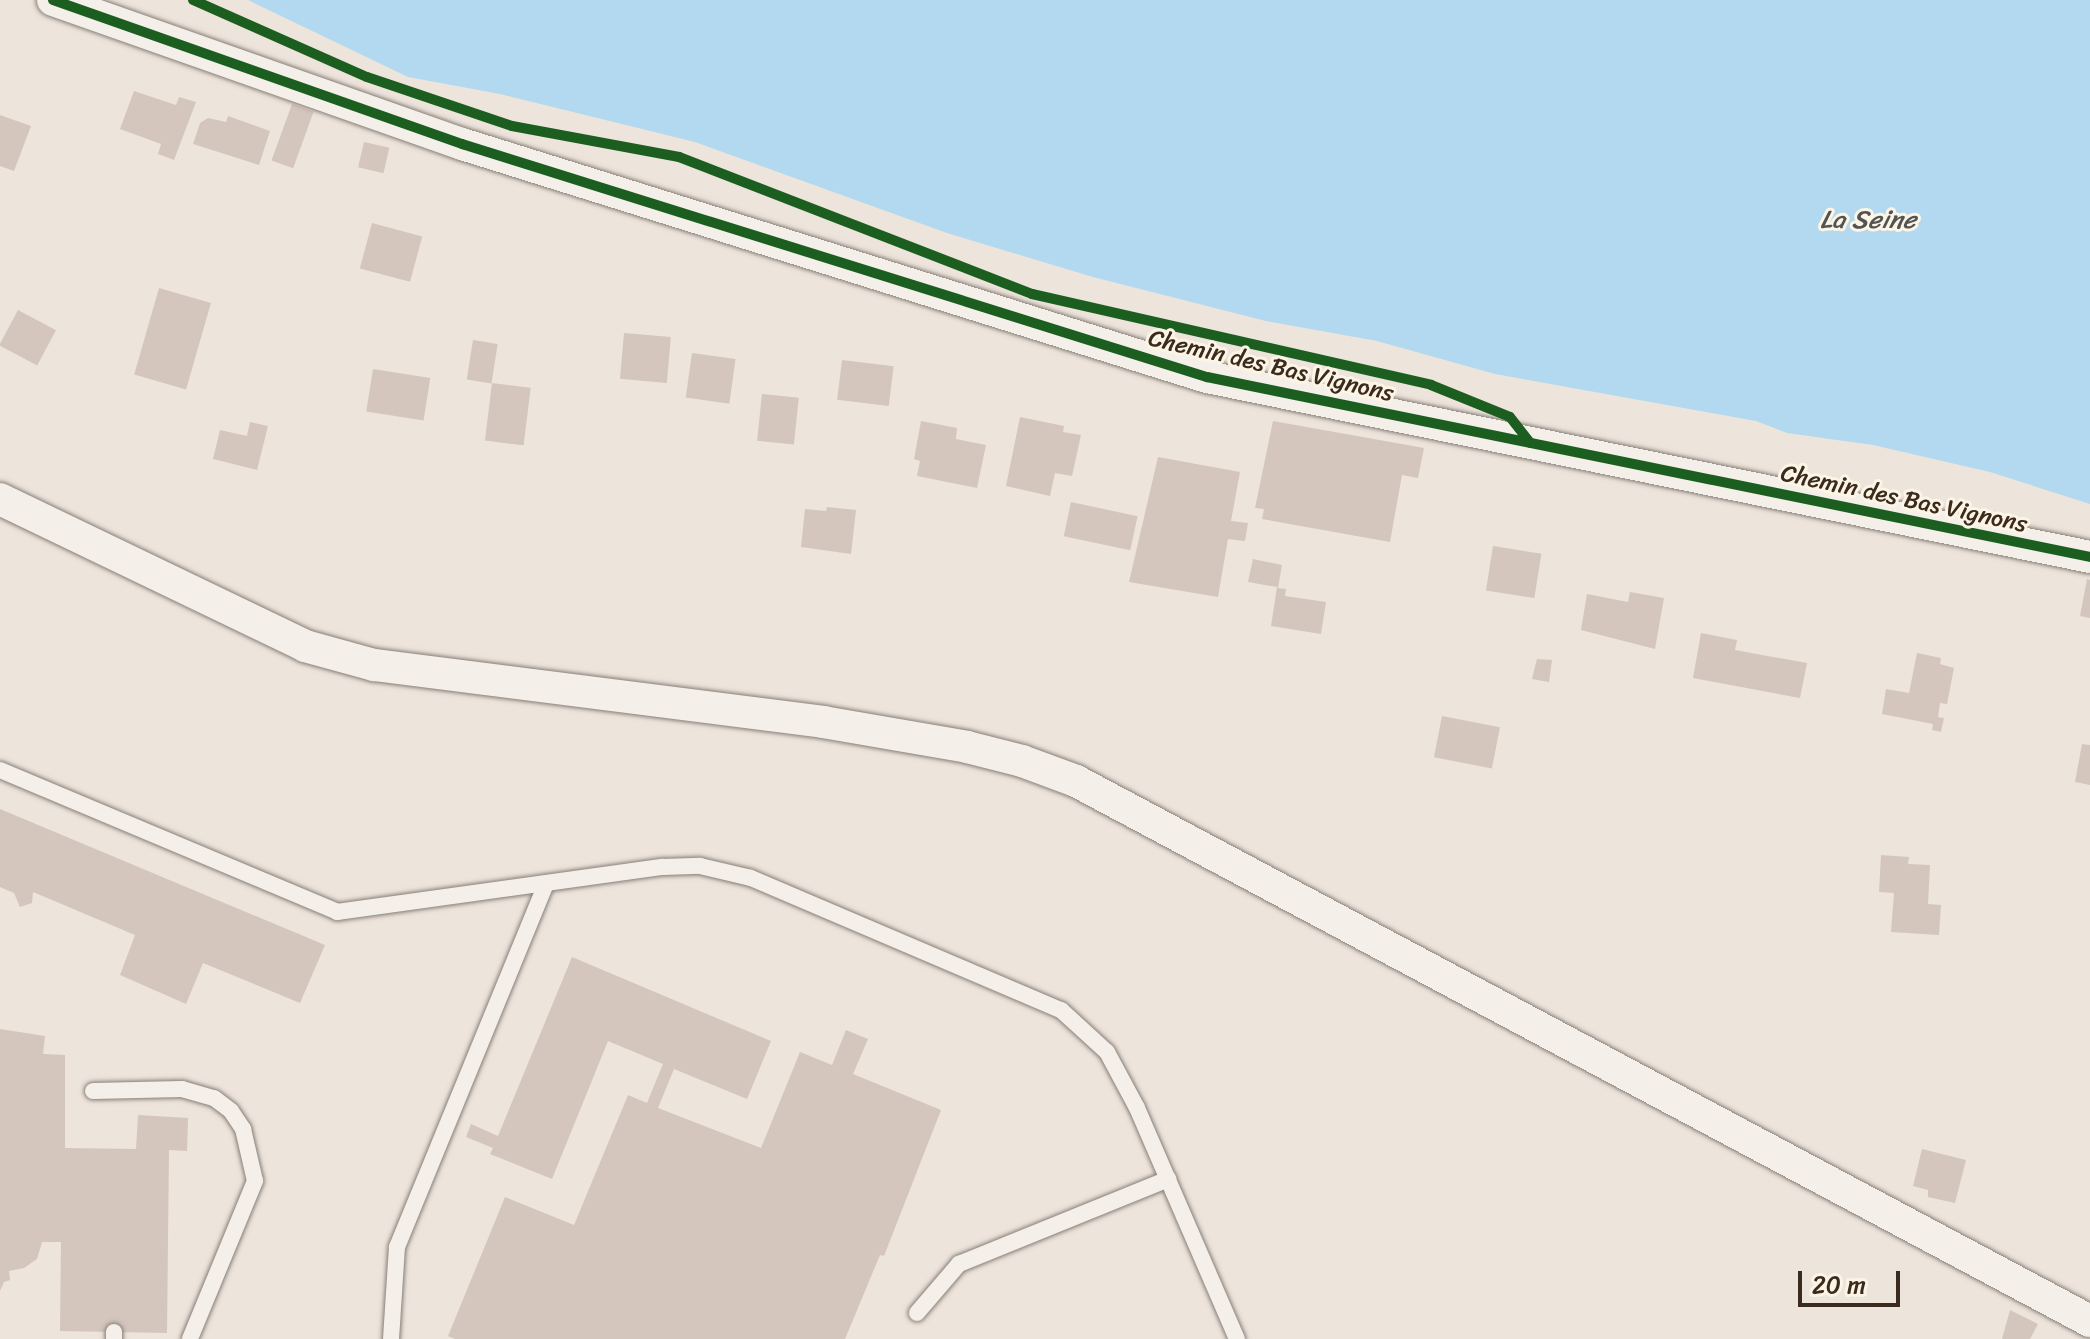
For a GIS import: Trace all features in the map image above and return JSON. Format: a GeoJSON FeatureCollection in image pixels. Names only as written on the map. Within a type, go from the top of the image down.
{"type":"FeatureCollection","features":[{"type":"Feature","properties":{"kind":"street","name":"Chemin des Bas Vignons"},"geometry":{"type":"LineString","coordinates":[[53,0],[462,144],[1207,377],[2090,557]]}},
{"type":"Feature","properties":{"kind":"street"},"geometry":{"type":"LineString","coordinates":[[0,499],[305,646],[374,665],[823,722],[967,747],[1022,761],[1076,781],[2090,1321]]}},
{"type":"Feature","properties":{"kind":"lane"},"geometry":{"type":"LineString","coordinates":[[0,770],[337,912],[546,883],[700,866],[751,878],[1061,1010],[1107,1052],[1137,1108],[1237,1339]]}},
{"type":"Feature","properties":{"kind":"lane"},"geometry":{"type":"LineString","coordinates":[[391,1339],[397,1247],[546,883]]}},
{"type":"Feature","properties":{"kind":"lane"},"geometry":{"type":"LineString","coordinates":[[93,1091],[182,1089],[214,1098],[231,1111],[243,1129],[255,1181],[190,1339]]}},
{"type":"Feature","properties":{"kind":"lane"},"geometry":{"type":"LineString","coordinates":[[917,1313],[959,1264],[1168,1179]]}},
{"type":"Feature","properties":{"kind":"water","name":"La Seine"},"geometry":{"type":"Polygon","coordinates":[[[248,0],[2090,0],[2090,504],[1990,472],[1873,445],[1787,433],[1756,421],[1495,374],[1377,341],[1266,321],[1093,277],[947,233],[695,142],[500,94],[408,77],[248,0]]]}},
{"type":"Feature","properties":{"kind":"building"},"geometry":{"type":"Polygon","coordinates":[[[134,91],[176,105],[179,97],[196,102],[174,160],[158,154],[161,144],[120,129],[134,91]]]}},
{"type":"Feature","properties":{"kind":"building"},"geometry":{"type":"Polygon","coordinates":[[[292,104],[314,112],[293,168],[271,160],[292,104]]]}},
{"type":"Feature","properties":{"kind":"building"},"geometry":{"type":"Polygon","coordinates":[[[0,115],[31,126],[14,171],[0,166],[0,115]]]}},
{"type":"Feature","properties":{"kind":"building"},"geometry":{"type":"Polygon","coordinates":[[[228,116],[270,131],[259,165],[193,144],[200,123],[208,118],[226,122],[228,116]]]}},
{"type":"Feature","properties":{"kind":"building"},"geometry":{"type":"Polygon","coordinates":[[[364,142],[389,148],[383,173],[358,167],[364,142]]]}},
{"type":"Feature","properties":{"kind":"building"},"geometry":{"type":"Polygon","coordinates":[[[372,223],[422,236],[410,282],[360,268],[372,223]]]}},
{"type":"Feature","properties":{"kind":"building"},"geometry":{"type":"Polygon","coordinates":[[[159,288],[211,303],[186,389],[134,375],[159,288]]]}},
{"type":"Feature","properties":{"kind":"building"},"geometry":{"type":"Polygon","coordinates":[[[18,310],[56,330],[37,366],[0,346],[18,310]]]}},
{"type":"Feature","properties":{"kind":"building"},"geometry":{"type":"Polygon","coordinates":[[[624,333],[671,337],[667,383],[620,379],[624,333]]]}},
{"type":"Feature","properties":{"kind":"building"},"geometry":{"type":"Polygon","coordinates":[[[473,340],[498,344],[491,383],[467,380],[473,340]]]}},
{"type":"Feature","properties":{"kind":"building"},"geometry":{"type":"Polygon","coordinates":[[[692,353],[736,359],[729,404],[686,398],[692,353]]]}},
{"type":"Feature","properties":{"kind":"building"},"geometry":{"type":"Polygon","coordinates":[[[842,360],[894,366],[889,406],[837,400],[842,360]]]}},
{"type":"Feature","properties":{"kind":"building"},"geometry":{"type":"Polygon","coordinates":[[[373,369],[430,378],[424,421],[366,411],[373,369]]]}},
{"type":"Feature","properties":{"kind":"building"},"geometry":{"type":"Polygon","coordinates":[[[492,383],[531,388],[524,445],[485,441],[492,383]]]}},
{"type":"Feature","properties":{"kind":"building"},"geometry":{"type":"Polygon","coordinates":[[[762,394],[799,398],[794,445],[757,441],[762,394]]]}},
{"type":"Feature","properties":{"kind":"building"},"geometry":{"type":"Polygon","coordinates":[[[1020,417],[1064,426],[1063,432],[1081,435],[1072,476],[1055,473],[1050,496],[1006,486],[1020,417]]]}},
{"type":"Feature","properties":{"kind":"building"},"geometry":{"type":"Polygon","coordinates":[[[921,421],[957,428],[956,439],[986,445],[977,488],[917,476],[920,461],[914,459],[921,421]]]}},
{"type":"Feature","properties":{"kind":"building"},"geometry":{"type":"Polygon","coordinates":[[[1273,421],[1424,448],[1418,478],[1402,475],[1390,542],[1262,519],[1264,509],[1255,508],[1273,421]]]}},
{"type":"Feature","properties":{"kind":"building"},"geometry":{"type":"Polygon","coordinates":[[[250,422],[268,426],[257,470],[213,459],[220,430],[247,436],[250,422]]]}},
{"type":"Feature","properties":{"kind":"building"},"geometry":{"type":"Polygon","coordinates":[[[1158,457],[1240,472],[1231,521],[1248,523],[1245,541],[1228,539],[1218,597],[1129,582],[1158,457]]]}},
{"type":"Feature","properties":{"kind":"building"},"geometry":{"type":"Polygon","coordinates":[[[1071,502],[1138,516],[1130,550],[1064,536],[1071,502]]]}},
{"type":"Feature","properties":{"kind":"building"},"geometry":{"type":"Polygon","coordinates":[[[827,507],[856,510],[851,554],[801,547],[805,509],[826,511],[827,507]]]}},
{"type":"Feature","properties":{"kind":"building"},"geometry":{"type":"Polygon","coordinates":[[[1493,546],[1541,554],[1534,598],[1486,590],[1493,546]]]}},
{"type":"Feature","properties":{"kind":"building"},"geometry":{"type":"Polygon","coordinates":[[[1253,559],[1282,565],[1278,588],[1286,589],[1285,596],[1326,602],[1321,634],[1271,626],[1277,587],[1248,582],[1253,559]]]}},
{"type":"Feature","properties":{"kind":"building"},"geometry":{"type":"Polygon","coordinates":[[[2087,579],[2090,580],[2090,618],[2080,616],[2087,579]]]}},
{"type":"Feature","properties":{"kind":"building"},"geometry":{"type":"Polygon","coordinates":[[[1630,592],[1664,598],[1655,649],[1581,630],[1587,594],[1628,602],[1630,592]]]}},
{"type":"Feature","properties":{"kind":"building"},"geometry":{"type":"Polygon","coordinates":[[[1701,633],[1737,640],[1735,650],[1807,663],[1800,698],[1693,678],[1701,633]]]}},
{"type":"Feature","properties":{"kind":"building"},"geometry":{"type":"Polygon","coordinates":[[[1917,653],[1941,658],[1940,664],[1954,668],[1947,704],[1940,703],[1938,717],[1944,718],[1941,732],[1932,730],[1933,724],[1882,714],[1886,689],[1909,693],[1917,653]]]}},
{"type":"Feature","properties":{"kind":"building"},"geometry":{"type":"Polygon","coordinates":[[[1537,659],[1552,660],[1549,682],[1532,679],[1537,659]]]}},
{"type":"Feature","properties":{"kind":"building"},"geometry":{"type":"Polygon","coordinates":[[[1442,716],[1500,727],[1492,768],[1434,757],[1442,716]]]}},
{"type":"Feature","properties":{"kind":"building"},"geometry":{"type":"Polygon","coordinates":[[[2082,744],[2090,745],[2090,785],[2075,782],[2082,744]]]}},
{"type":"Feature","properties":{"kind":"building"},"geometry":{"type":"Polygon","coordinates":[[[0,809],[325,945],[300,1003],[203,963],[186,1004],[120,975],[135,935],[33,892],[32,903],[20,907],[14,893],[0,887],[0,809]]]}},
{"type":"Feature","properties":{"kind":"building"},"geometry":{"type":"Polygon","coordinates":[[[1881,855],[1909,857],[1908,864],[1930,865],[1928,904],[1941,905],[1939,935],[1891,932],[1894,893],[1879,892],[1881,855]]]}},
{"type":"Feature","properties":{"kind":"building"},"geometry":{"type":"Polygon","coordinates":[[[572,957],[771,1041],[747,1099],[674,1069],[658,1108],[761,1148],[800,1052],[832,1065],[846,1030],[868,1039],[853,1074],[941,1110],[884,1256],[880,1255],[845,1339],[455,1339],[448,1336],[505,1197],[574,1225],[628,1095],[647,1103],[663,1064],[608,1041],[552,1179],[490,1154],[493,1148],[466,1137],[471,1124],[498,1136],[572,957]]]}},
{"type":"Feature","properties":{"kind":"building"},"geometry":{"type":"Polygon","coordinates":[[[0,1029],[45,1036],[43,1054],[65,1055],[65,1148],[136,1149],[138,1115],[188,1118],[187,1151],[169,1150],[167,1333],[60,1331],[61,1242],[42,1242],[37,1259],[24,1268],[9,1271],[10,1280],[4,1282],[0,1291],[0,1029]]]}},
{"type":"Feature","properties":{"kind":"building"},"geometry":{"type":"Polygon","coordinates":[[[1922,1149],[1966,1160],[1955,1203],[1928,1197],[1928,1190],[1913,1186],[1922,1149]]]}},
{"type":"Feature","properties":{"kind":"building"},"geometry":{"type":"Polygon","coordinates":[[[2010,1310],[2038,1324],[2030,1339],[2002,1339],[2010,1310]]]}},
{"type":"Feature","properties":{"kind":"cycle path"},"geometry":{"type":"LineString","coordinates":[[53,0],[462,144],[1207,377],[2090,557]]}},
{"type":"Feature","properties":{"kind":"cycle path"},"geometry":{"type":"LineString","coordinates":[[193,0],[367,77],[512,126],[679,157],[1032,294],[1431,385],[1510,417],[1530,443]]}}]}
